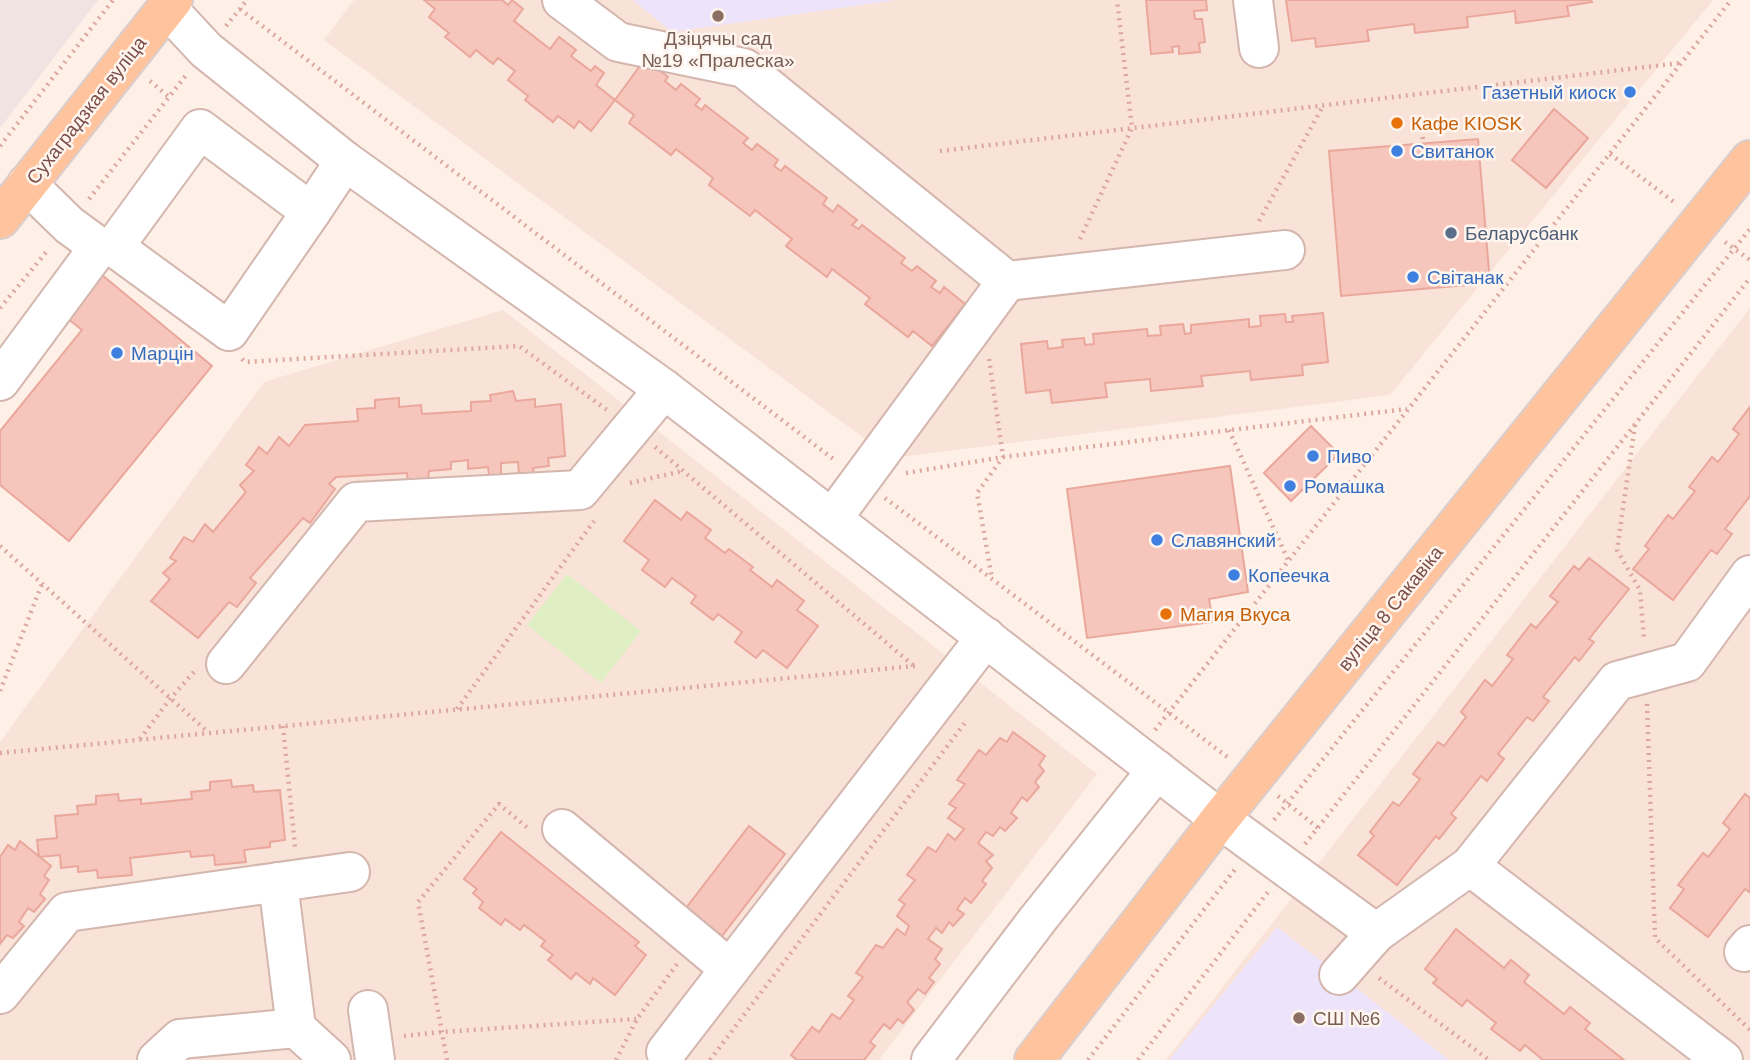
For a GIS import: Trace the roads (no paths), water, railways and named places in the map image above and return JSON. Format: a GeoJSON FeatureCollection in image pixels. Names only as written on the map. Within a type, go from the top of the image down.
{"type":"FeatureCollection","features":[{"type":"Feature","properties":{"kind":"main road","name":"Сухаградзкая вуліца"},"geometry":{"type":"LineString","coordinates":[[0,219],[170,4]]}},
{"type":"Feature","properties":{"kind":"main road","name":"вуліца 8 Сакавіка"},"geometry":{"type":"LineString","coordinates":[[1034,1060],[1220,819],[1750,160]]}},
{"type":"Feature","properties":{"kind":"street"},"geometry":{"type":"LineString","coordinates":[[562,0],[618,42],[744,68],[1007,281],[1284,250]]}},
{"type":"Feature","properties":{"kind":"street"},"geometry":{"type":"LineString","coordinates":[[1253,0],[1259,48]]}},
{"type":"Feature","properties":{"kind":"street"},"geometry":{"type":"LineString","coordinates":[[170,4],[206,50],[345,161],[664,389],[832,519],[977,649],[1147,761],[1220,819],[1287,867],[1356,956],[1470,866],[1617,681],[1687,662],[1750,575]]}},
{"type":"Feature","properties":{"kind":"street"},"geometry":{"type":"LineString","coordinates":[[0,381],[200,130],[311,212]]}},
{"type":"Feature","properties":{"kind":"street"},"geometry":{"type":"LineString","coordinates":[[27,184],[69,225],[107,247],[229,331],[345,161]]}},
{"type":"Feature","properties":{"kind":"street"},"geometry":{"type":"LineString","coordinates":[[832,519],[1007,281]]}},
{"type":"Feature","properties":{"kind":"street"},"geometry":{"type":"LineString","coordinates":[[226,664],[356,502],[580,490],[664,389]]}},
{"type":"Feature","properties":{"kind":"street"},"geometry":{"type":"LineString","coordinates":[[666,1052],[977,649]]}},
{"type":"Feature","properties":{"kind":"street"},"geometry":{"type":"LineString","coordinates":[[931,1060],[1038,919],[1147,761]]}},
{"type":"Feature","properties":{"kind":"street"},"geometry":{"type":"LineString","coordinates":[[547,830],[730,969]]}},
{"type":"Feature","properties":{"kind":"street"},"geometry":{"type":"LineString","coordinates":[[1470,866],[1723,1060]]}},
{"type":"Feature","properties":{"kind":"street"},"geometry":{"type":"LineString","coordinates":[[0,994],[67,912],[350,872]]}},
{"type":"Feature","properties":{"kind":"street"},"geometry":{"type":"LineString","coordinates":[[278,882],[296,1028],[331,1060]]}},
{"type":"Feature","properties":{"kind":"street"},"geometry":{"type":"LineString","coordinates":[[157,1060],[180,1039],[296,1028]]}},
{"type":"Feature","properties":{"kind":"place","name":"Дзіцячы сад №19 «Пралеска»"},"geometry":{"type":"Point","coordinates":[718,16]}},
{"type":"Feature","properties":{"kind":"place","name":"Газетный киоск"},"geometry":{"type":"Point","coordinates":[1630,92]}},
{"type":"Feature","properties":{"kind":"place","name":"Кафе KIOSK"},"geometry":{"type":"Point","coordinates":[1397,123]}},
{"type":"Feature","properties":{"kind":"place","name":"Свитанок"},"geometry":{"type":"Point","coordinates":[1397,151]}},
{"type":"Feature","properties":{"kind":"place","name":"Беларусбанк"},"geometry":{"type":"Point","coordinates":[1451,233]}},
{"type":"Feature","properties":{"kind":"place","name":"Світанак"},"geometry":{"type":"Point","coordinates":[1413,277]}},
{"type":"Feature","properties":{"kind":"place","name":"Марцін"},"geometry":{"type":"Point","coordinates":[117,353]}},
{"type":"Feature","properties":{"kind":"place","name":"Пиво"},"geometry":{"type":"Point","coordinates":[1313,456]}},
{"type":"Feature","properties":{"kind":"place","name":"Ромашка"},"geometry":{"type":"Point","coordinates":[1290,486]}},
{"type":"Feature","properties":{"kind":"place","name":"Славянский"},"geometry":{"type":"Point","coordinates":[1157,540]}},
{"type":"Feature","properties":{"kind":"place","name":"Копеечка"},"geometry":{"type":"Point","coordinates":[1234,575]}},
{"type":"Feature","properties":{"kind":"place","name":"Магия Вкуса"},"geometry":{"type":"Point","coordinates":[1166,614]}},
{"type":"Feature","properties":{"kind":"place","name":"СШ №6"},"geometry":{"type":"Point","coordinates":[1299,1018]}}]}
